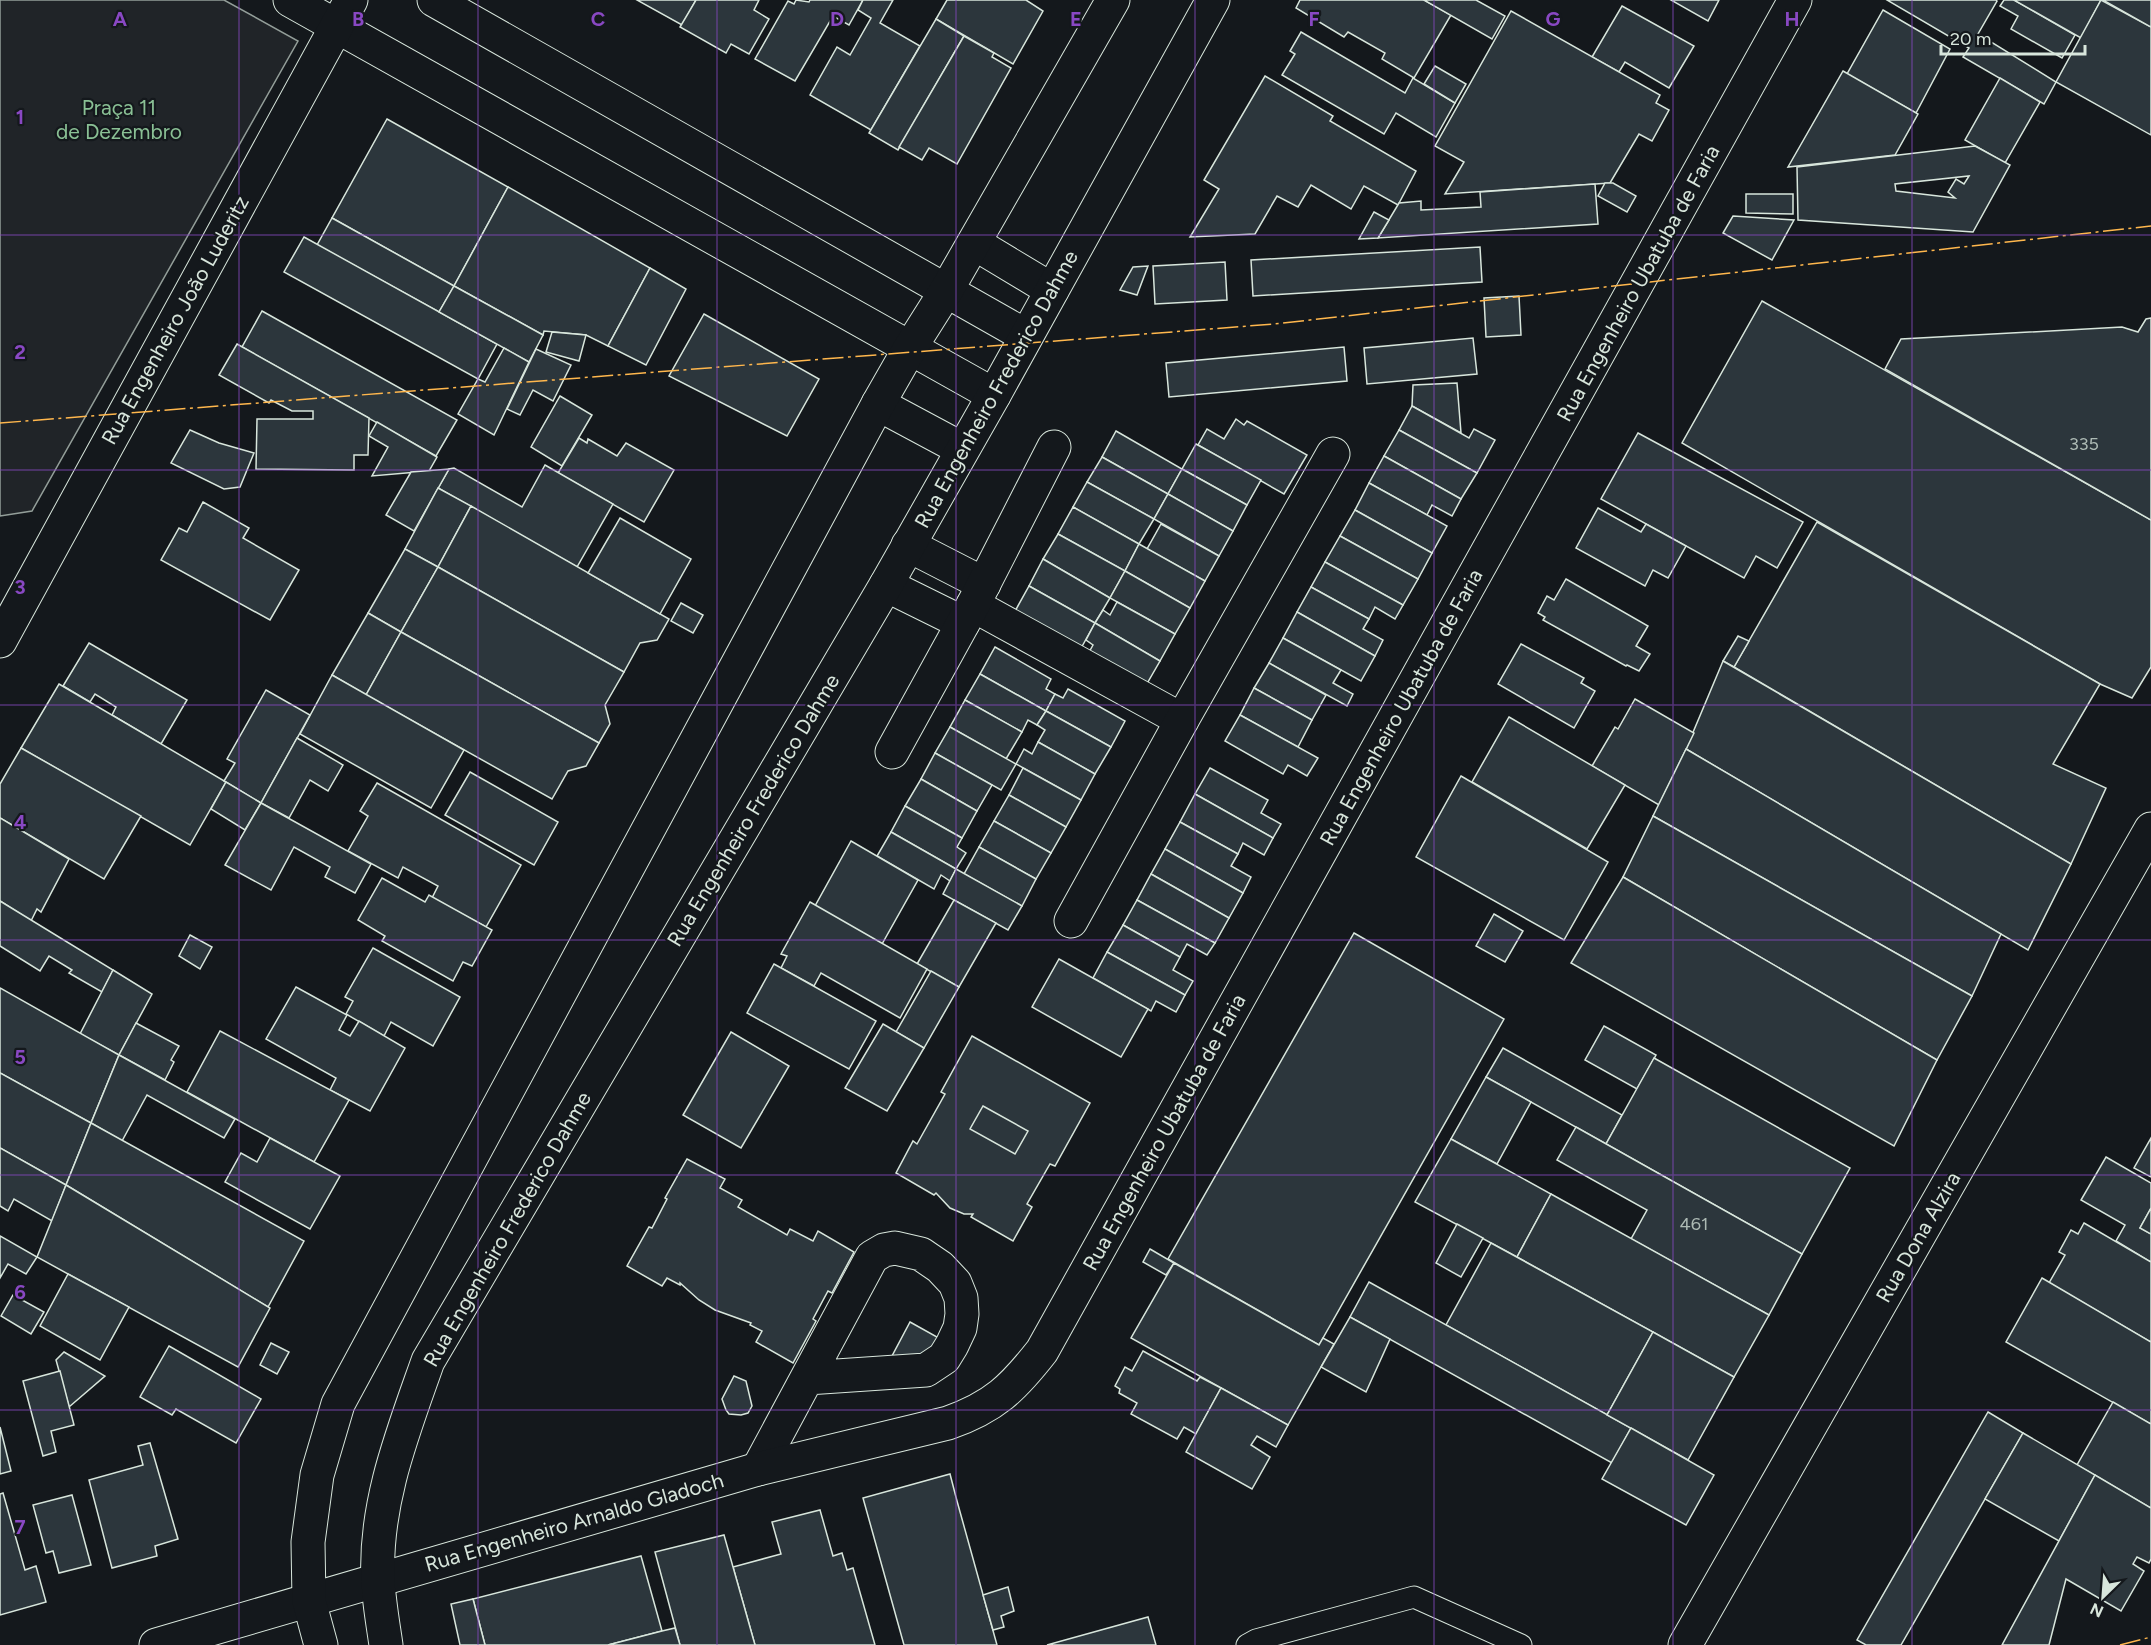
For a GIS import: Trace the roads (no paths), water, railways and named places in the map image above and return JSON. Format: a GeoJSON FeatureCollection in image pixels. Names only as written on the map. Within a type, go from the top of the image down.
{"type":"FeatureCollection","features":[{"type":"Feature","properties":{"kind":"street"},"geometry":{"type":"LineString","coordinates":[[290,0],[344,13],[910,348],[994,395]]}},
{"type":"Feature","properties":{"kind":"street"},"geometry":{"type":"LineString","coordinates":[[434,0],[1026,336]]}},
{"type":"Feature","properties":{"kind":"street"},"geometry":{"type":"LineString","coordinates":[[321,1645],[309,1601],[308,1542],[317,1475],[338,1404],[878,404],[974,243],[1113,0]]}},
{"type":"Feature","properties":{"kind":"street","name":"Rua Engenheiro Frederico Dahme"},"geometry":{"type":"LineString","coordinates":[[386,1645],[378,1580],[380,1520],[390,1471],[428,1361],[885,585],[994,395],[1213,0]]}},
{"type":"Feature","properties":{"kind":"street","name":"Rua Engenheiro Ubatuba de Faria"},"geometry":{"type":"LineString","coordinates":[[992,1403],[1022,1377],[1042,1351],[1795,0]]}},
{"type":"Feature","properties":{"kind":"street","name":"Rua Engenheiro João Luderitz"},"geometry":{"type":"LineString","coordinates":[[0,641],[344,13]]}},
{"type":"Feature","properties":{"kind":"street"},"geometry":{"type":"LineString","coordinates":[[974,243],[1052,290]]}},
{"type":"Feature","properties":{"kind":"street"},"geometry":{"type":"LineString","coordinates":[[878,404],[962,449]]}},
{"type":"Feature","properties":{"kind":"street"},"geometry":{"type":"LineString","coordinates":[[892,752],[973,604],[1053,447]]}},
{"type":"Feature","properties":{"kind":"street"},"geometry":{"type":"LineString","coordinates":[[1071,921],[1333,454]]}},
{"type":"Feature","properties":{"kind":"street"},"geometry":{"type":"LineString","coordinates":[[908,545],[973,604],[1182,720]]}},
{"type":"Feature","properties":{"kind":"street"},"geometry":{"type":"LineString","coordinates":[[885,585],[973,604]]}},
{"type":"Feature","properties":{"kind":"street","name":"Rua Dona Alzira"},"geometry":{"type":"LineString","coordinates":[[1685,1645],[2151,829]]}},
{"type":"Feature","properties":{"kind":"street"},"geometry":{"type":"LineString","coordinates":[[758,1469],[872,1257],[884,1250],[895,1248],[921,1254],[940,1267],[955,1283],[961,1298],[960,1328],[944,1358],[926,1370],[807,1378]]}},
{"type":"Feature","properties":{"kind":"street","name":"Rua Engenheiro Arnaldo Gladoch"},"geometry":{"type":"LineString","coordinates":[[156,1645],[758,1469],[948,1423],[974,1414],[992,1403]]}},
{"type":"Feature","properties":{"kind":"lane"},"geometry":{"type":"LineString","coordinates":[[1247,1645],[1256,1640],[1414,1597],[1521,1645]]}},
{"type":"Feature","properties":{"kind":"park label","name":"Praça 11 de Dezembro"},"geometry":{"type":"Point","coordinates":[119,119]}}]}
